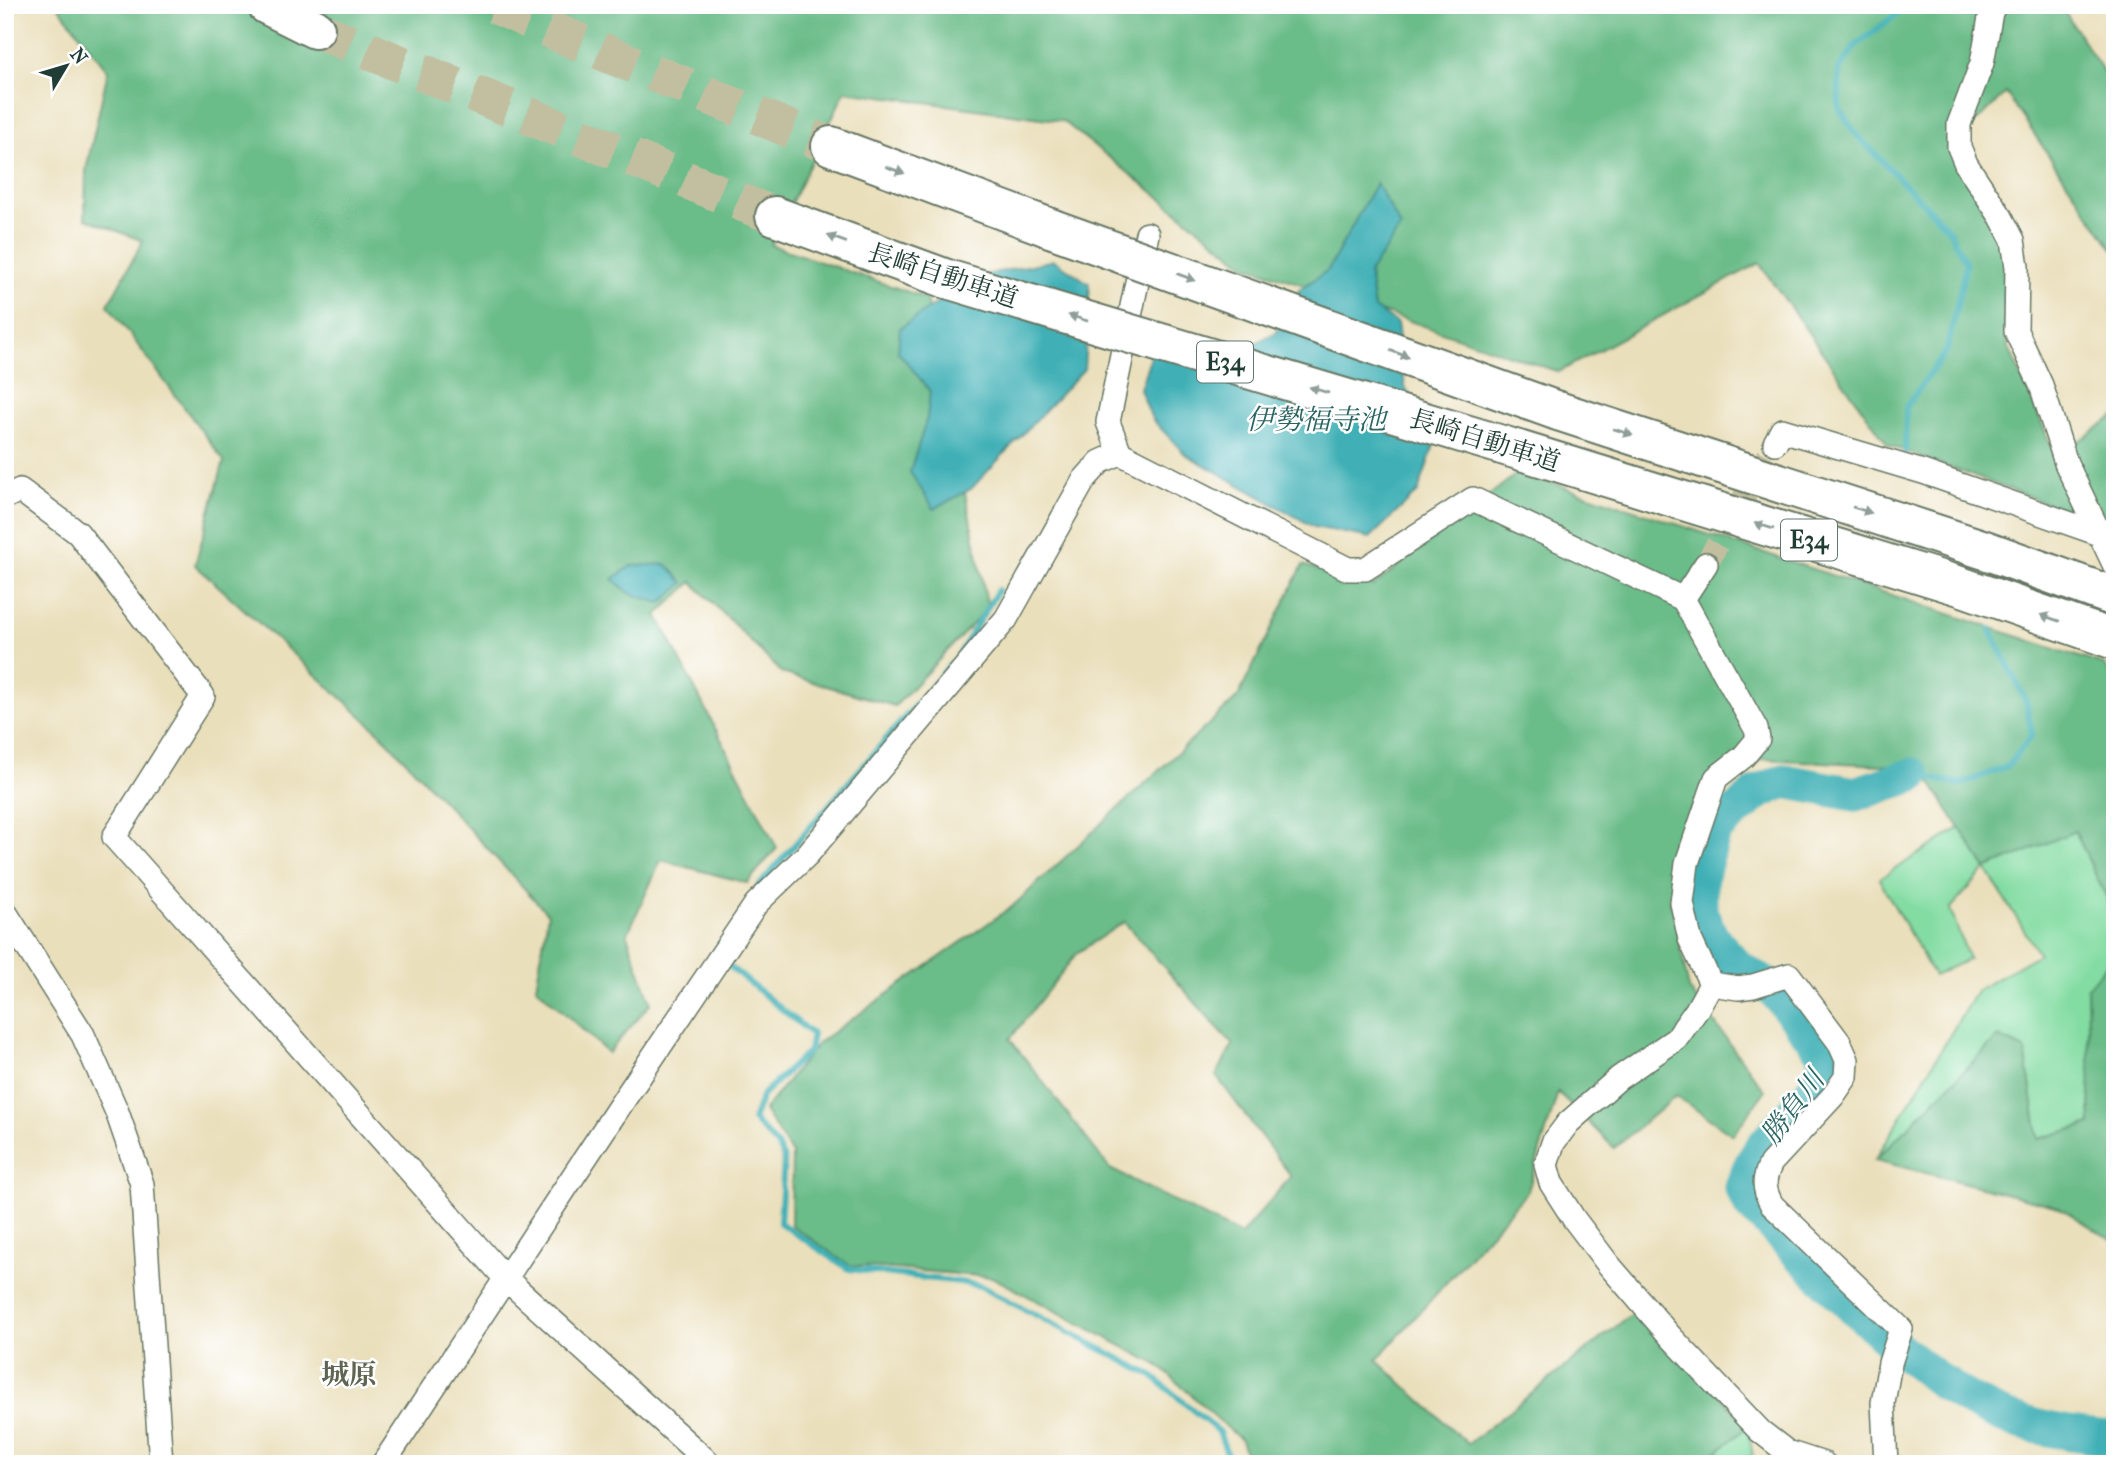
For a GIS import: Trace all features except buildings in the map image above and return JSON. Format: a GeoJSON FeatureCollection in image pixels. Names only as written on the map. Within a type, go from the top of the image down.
{"type":"FeatureCollection","features":[{"type":"Feature","properties":{"kind":"highway"},"geometry":{"type":"LineString","coordinates":[[267,5],[314,29]]}},
{"type":"Feature","properties":{"kind":"highway","name":"長崎自動車道"},"geometry":{"type":"LineString","coordinates":[[831,145],[1053,229],[1558,411],[1985,550],[2115,597]]}},
{"type":"Feature","properties":{"kind":"highway","name":"長崎自動車道"},"geometry":{"type":"LineString","coordinates":[[775,216],[947,279],[1502,445],[1960,586],[2115,640]]}},
{"type":"Feature","properties":{"kind":"street"},"geometry":{"type":"LineString","coordinates":[[1995,5],[1991,12],[1982,63],[1959,124],[1959,147],[1966,164],[2013,240],[2017,267],[2016,331],[2041,385],[2066,463],[2107,537],[2115,566]]}},
{"type":"Feature","properties":{"kind":"street"},"geometry":{"type":"LineString","coordinates":[[1147,234],[1108,422],[1120,453],[1348,569],[1365,569],[1473,499],[1683,599],[1756,729],[1758,739],[1743,757],[1716,778],[1687,863],[1682,903],[1690,939],[1711,984]]}},
{"type":"Feature","properties":{"kind":"street"},"geometry":{"type":"LineString","coordinates":[[1774,443],[1782,430],[1923,472],[2107,537]]}},
{"type":"Feature","properties":{"kind":"street"},"geometry":{"type":"LineString","coordinates":[[383,1464],[755,904],[807,855],[1006,619],[1084,480],[1100,462],[1120,453]]}},
{"type":"Feature","properties":{"kind":"street"},"geometry":{"type":"LineString","coordinates":[[5,497],[20,490],[78,533],[203,696],[114,837],[505,1278],[710,1464]]}},
{"type":"Feature","properties":{"kind":"street"},"geometry":{"type":"LineString","coordinates":[[1683,599],[1706,564]]}},
{"type":"Feature","properties":{"kind":"street"},"geometry":{"type":"LineString","coordinates":[[5,912],[83,1035],[117,1112],[142,1184],[161,1464]]}},
{"type":"Feature","properties":{"kind":"street"},"geometry":{"type":"LineString","coordinates":[[1711,984],[1738,988],[1789,975],[1839,1042],[1847,1060],[1846,1076],[1833,1096],[1771,1163],[1765,1176],[1765,1191],[1772,1205],[1901,1329],[1890,1363],[1883,1403],[1886,1464]]}},
{"type":"Feature","properties":{"kind":"street"},"geometry":{"type":"LineString","coordinates":[[1711,984],[1676,1039],[1619,1078],[1568,1123],[1553,1143],[1546,1166],[1551,1183],[1574,1219],[1608,1264],[1671,1337],[1760,1431],[1787,1451],[1824,1464]]}},
{"type":"Feature","properties":{"kind":"green space"},"geometry":{"type":"Polygon","coordinates":[[[57,5],[227,5],[238,11],[239,5],[2060,5],[2115,89],[2115,252],[2006,93],[1957,140],[2004,233],[2006,341],[2056,457],[2115,416],[2115,528],[1888,445],[1759,263],[1559,372],[1245,265],[1063,121],[845,91],[771,245],[926,298],[988,608],[895,706],[782,673],[692,582],[657,615],[777,848],[747,883],[661,860],[627,935],[651,1003],[608,1053],[536,987],[548,914],[379,732],[195,565],[224,461],[108,305],[143,241],[85,218],[86,170],[108,71],[57,5]]]}},
{"type":"Feature","properties":{"kind":"green space"},"geometry":{"type":"Polygon","coordinates":[[[1519,472],[2104,665],[2115,680],[2115,916],[2075,831],[1986,869],[1921,767],[1762,759],[1690,814],[1670,898],[1689,989],[1765,1091],[1733,1135],[1676,1096],[1614,1148],[1558,1092],[1528,1191],[1377,1360],[1468,1444],[1638,1309],[1748,1426],[1702,1464],[1249,1464],[1241,1440],[1158,1365],[992,1277],[849,1265],[791,1225],[792,1154],[764,1110],[818,1043],[1014,905],[1238,697],[1303,565],[1373,586],[1519,472]],[[1124,922],[1077,953],[1010,1039],[1110,1169],[1241,1235],[1291,1176],[1216,1076],[1233,1045],[1124,922]]]}},
{"type":"Feature","properties":{"kind":"green space"},"geometry":{"type":"Polygon","coordinates":[[[1960,828],[1986,869],[1950,909],[1969,959],[1934,976],[1879,879],[1960,828]]]}},
{"type":"Feature","properties":{"kind":"green space"},"geometry":{"type":"Polygon","coordinates":[[[2075,830],[2115,916],[2115,954],[2087,988],[2091,1124],[2038,1140],[2025,1049],[1998,1038],[1875,1160],[1977,990],[2039,954],[1986,869],[2075,830]]]}},
{"type":"Feature","properties":{"kind":"green space"},"geometry":{"type":"Polygon","coordinates":[[[2115,954],[2115,1242],[2059,1207],[1875,1160],[1998,1037],[2025,1049],[2038,1139],[2091,1124],[2087,988],[2115,954]]]}},
{"type":"Feature","properties":{"kind":"green space"},"geometry":{"type":"Polygon","coordinates":[[[1748,1426],[1754,1464],[1702,1464],[1748,1426]]]}},
{"type":"Feature","properties":{"kind":"water","name":"伊勢福寺池"},"geometry":{"type":"Polygon","coordinates":[[[1376,183],[1401,227],[1369,273],[1374,308],[1397,323],[1405,387],[1436,439],[1418,492],[1370,538],[1314,527],[1185,454],[1152,419],[1140,389],[1151,355],[1236,353],[1277,332],[1299,290],[1328,270],[1376,183]]]}},
{"type":"Feature","properties":{"kind":"water"},"geometry":{"type":"Polygon","coordinates":[[[1054,260],[1090,284],[1084,369],[971,489],[934,509],[910,472],[927,418],[930,391],[898,352],[900,328],[976,277],[1054,260]]]}},
{"type":"Feature","properties":{"kind":"water"},"geometry":{"type":"Polygon","coordinates":[[[666,564],[684,583],[661,603],[629,593],[613,579],[631,566],[666,564]]]}},
{"type":"Feature","properties":{"kind":"waterway"},"geometry":{"type":"LineString","coordinates":[[1905,452],[1906,407],[1947,350],[1966,264],[1949,230],[1854,132],[1839,108],[1839,70],[1855,46],[1909,5]]}},
{"type":"Feature","properties":{"kind":"waterway"},"geometry":{"type":"LineString","coordinates":[[758,887],[958,656],[998,590]]}},
{"type":"Feature","properties":{"kind":"waterway"},"geometry":{"type":"LineString","coordinates":[[1913,775],[1961,784],[2008,766],[2032,735],[2026,701],[1990,629]]}},
{"type":"Feature","properties":{"kind":"waterway","name":"勝負川"},"geometry":{"type":"LineString","coordinates":[[1913,775],[1855,794],[1784,781],[1759,792],[1715,829],[1700,881],[1700,912],[1713,940],[1738,967],[1773,989],[1824,1053],[1826,1070],[1800,1105],[1761,1148],[1742,1188],[1751,1205],[1854,1307],[1902,1351],[1956,1391],[2000,1415],[2028,1424],[2115,1439]]}},
{"type":"Feature","properties":{"kind":"waterway"},"geometry":{"type":"LineString","coordinates":[[723,961],[812,1034],[809,1051],[763,1094],[753,1120],[777,1145],[784,1159],[780,1223],[849,1269],[980,1286],[1151,1375],[1219,1432],[1231,1464]]}},
{"type":"Feature","properties":{"kind":"tunnel"},"geometry":{"type":"LineString","coordinates":[[495,5],[831,146]]}},
{"type":"Feature","properties":{"kind":"tunnel"},"geometry":{"type":"LineString","coordinates":[[315,29],[775,216]]}},
{"type":"Feature","properties":{"kind":"tunnel"},"geometry":{"type":"LineString","coordinates":[[1706,564],[1775,443]]}},
{"type":"Feature","properties":{"kind":"district","name":"城原"},"geometry":{"type":"Point","coordinates":[349,1374]}}]}
